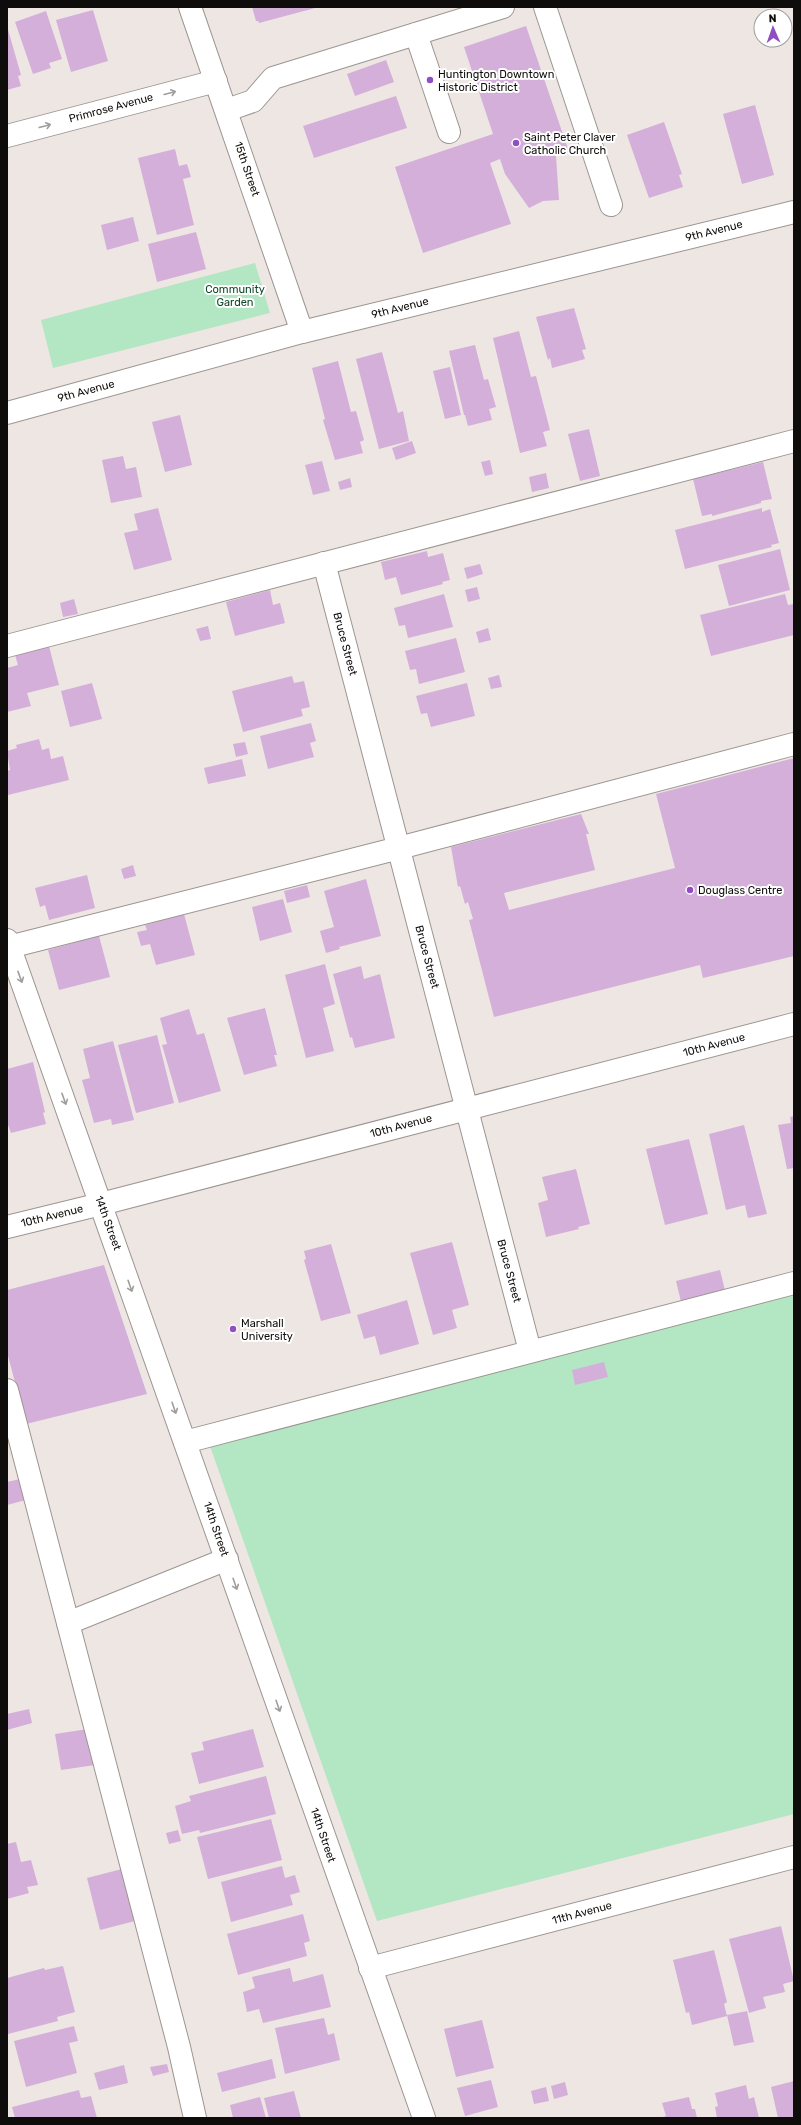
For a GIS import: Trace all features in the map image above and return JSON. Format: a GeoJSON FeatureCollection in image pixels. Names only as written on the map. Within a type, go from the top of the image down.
{"type":"FeatureCollection","features":[{"type":"Feature","properties":{"kind":"street","name":"15th Street"},"geometry":{"type":"LineString","coordinates":[[190,7],[227,110],[302,332]]}},
{"type":"Feature","properties":{"kind":"street"},"geometry":{"type":"LineString","coordinates":[[227,110],[253,101],[272,78],[503,7]]}},
{"type":"Feature","properties":{"kind":"street"},"geometry":{"type":"LineString","coordinates":[[545,7],[611,205]]}},
{"type":"Feature","properties":{"kind":"street"},"geometry":{"type":"LineString","coordinates":[[416,34],[449,132]]}},
{"type":"Feature","properties":{"kind":"street","name":"Primrose Avenue"},"geometry":{"type":"LineString","coordinates":[[7,136],[216,81]]}},
{"type":"Feature","properties":{"kind":"street","name":"9th Avenue"},"geometry":{"type":"LineString","coordinates":[[7,413],[302,332],[794,212]]}},
{"type":"Feature","properties":{"kind":"street"},"geometry":{"type":"LineString","coordinates":[[7,646],[794,441]]}},
{"type":"Feature","properties":{"kind":"street","name":"Bruce Street"},"geometry":{"type":"LineString","coordinates":[[324,563],[530,1351]]}},
{"type":"Feature","properties":{"kind":"street"},"geometry":{"type":"LineString","coordinates":[[8,944],[399,848],[794,744]]}},
{"type":"Feature","properties":{"kind":"street","name":"14th Street"},"geometry":{"type":"LineString","coordinates":[[8,944],[424,2118]]}},
{"type":"Feature","properties":{"kind":"street","name":"10th Avenue"},"geometry":{"type":"LineString","coordinates":[[7,1227],[101,1204],[794,1024]]}},
{"type":"Feature","properties":{"kind":"street"},"geometry":{"type":"LineString","coordinates":[[185,1442],[794,1283]]}},
{"type":"Feature","properties":{"kind":"street"},"geometry":{"type":"LineString","coordinates":[[7,1390],[179,2047],[195,2118]]}},
{"type":"Feature","properties":{"kind":"street"},"geometry":{"type":"LineString","coordinates":[[68,1623],[227,1559]]}},
{"type":"Feature","properties":{"kind":"street","name":"11th Avenue"},"geometry":{"type":"LineString","coordinates":[[370,1968],[794,1857]]}},
{"type":"Feature","properties":{"kind":"green space","name":"Community Garden"},"geometry":{"type":"Polygon","coordinates":[[[255,263],[270,313],[53,368],[41,320],[255,263]]]}},
{"type":"Feature","properties":{"kind":"green space"},"geometry":{"type":"Polygon","coordinates":[[[794,1295],[794,1814],[377,1921],[210,1446],[794,1295]]]}},
{"type":"Feature","properties":{"kind":"building"},"geometry":{"type":"Polygon","coordinates":[[[252,7],[319,7],[259,23],[256,21],[252,7]]]}},
{"type":"Feature","properties":{"kind":"building"},"geometry":{"type":"Polygon","coordinates":[[[93,10],[108,61],[71,72],[56,20],[93,10]]]}},
{"type":"Feature","properties":{"kind":"building"},"geometry":{"type":"Polygon","coordinates":[[[46,11],[62,59],[49,63],[51,68],[33,74],[15,22],[46,11]]]}},
{"type":"Feature","properties":{"kind":"building"},"geometry":{"type":"Polygon","coordinates":[[[7,26],[21,75],[18,76],[21,86],[7,90],[7,26]]]}},
{"type":"Feature","properties":{"kind":"building","name":"Saint Peter Claver Catholic Church"},"geometry":{"type":"Polygon","coordinates":[[[526,26],[569,152],[556,156],[559,200],[543,201],[529,208],[505,174],[500,159],[490,163],[511,224],[423,253],[395,167],[493,134],[464,47],[526,26]]]}},
{"type":"Feature","properties":{"kind":"building"},"geometry":{"type":"Polygon","coordinates":[[[386,60],[394,82],[355,96],[347,74],[386,60]]]}},
{"type":"Feature","properties":{"kind":"building"},"geometry":{"type":"Polygon","coordinates":[[[396,96],[407,128],[314,158],[303,126],[396,96]]]}},
{"type":"Feature","properties":{"kind":"building"},"geometry":{"type":"Polygon","coordinates":[[[755,105],[774,175],[742,184],[723,114],[755,105]]]}},
{"type":"Feature","properties":{"kind":"building"},"geometry":{"type":"Polygon","coordinates":[[[664,122],[682,174],[679,175],[683,187],[649,198],[627,135],[664,122]]]}},
{"type":"Feature","properties":{"kind":"building"},"geometry":{"type":"Polygon","coordinates":[[[175,149],[179,166],[187,164],[191,177],[183,179],[194,225],[157,235],[138,158],[175,149]]]}},
{"type":"Feature","properties":{"kind":"building"},"geometry":{"type":"Polygon","coordinates":[[[133,217],[139,241],[107,250],[101,225],[133,217]]]}},
{"type":"Feature","properties":{"kind":"building"},"geometry":{"type":"Polygon","coordinates":[[[196,232],[206,269],[157,282],[148,244],[196,232]]]}},
{"type":"Feature","properties":{"kind":"building"},"geometry":{"type":"Polygon","coordinates":[[[574,308],[586,349],[582,350],[585,359],[552,368],[550,358],[548,360],[536,317],[574,308]]]}},
{"type":"Feature","properties":{"kind":"building"},"geometry":{"type":"Polygon","coordinates":[[[519,331],[531,377],[536,376],[550,430],[543,432],[547,446],[520,453],[493,338],[519,331]]]}},
{"type":"Feature","properties":{"kind":"building"},"geometry":{"type":"Polygon","coordinates":[[[475,345],[484,380],[488,379],[496,407],[489,409],[492,420],[468,426],[449,351],[475,345]]]}},
{"type":"Feature","properties":{"kind":"building"},"geometry":{"type":"Polygon","coordinates":[[[382,352],[398,413],[403,411],[409,441],[379,449],[356,359],[382,352]]]}},
{"type":"Feature","properties":{"kind":"building"},"geometry":{"type":"Polygon","coordinates":[[[338,361],[351,412],[356,411],[364,440],[360,442],[363,453],[335,460],[323,420],[325,419],[312,368],[338,361]]]}},
{"type":"Feature","properties":{"kind":"building"},"geometry":{"type":"Polygon","coordinates":[[[450,367],[461,415],[445,419],[433,371],[450,367]]]}},
{"type":"Feature","properties":{"kind":"building"},"geometry":{"type":"Polygon","coordinates":[[[180,415],[192,465],[165,472],[152,422],[180,415]]]}},
{"type":"Feature","properties":{"kind":"building"},"geometry":{"type":"Polygon","coordinates":[[[589,429],[600,476],[580,481],[568,434],[589,429]]]}},
{"type":"Feature","properties":{"kind":"building"},"geometry":{"type":"Polygon","coordinates":[[[412,441],[416,453],[396,460],[392,448],[412,441]]]}},
{"type":"Feature","properties":{"kind":"building"},"geometry":{"type":"Polygon","coordinates":[[[123,456],[126,469],[136,467],[142,497],[111,503],[102,460],[123,456]]]}},
{"type":"Feature","properties":{"kind":"building"},"geometry":{"type":"Polygon","coordinates":[[[490,460],[493,474],[485,476],[481,462],[490,460]]]}},
{"type":"Feature","properties":{"kind":"building"},"geometry":{"type":"Polygon","coordinates":[[[322,461],[330,491],[313,495],[305,465],[322,461]]]}},
{"type":"Feature","properties":{"kind":"building"},"geometry":{"type":"Polygon","coordinates":[[[763,462],[772,499],[712,516],[712,514],[702,516],[693,479],[763,462]]]}},
{"type":"Feature","properties":{"kind":"building"},"geometry":{"type":"Polygon","coordinates":[[[546,473],[549,488],[532,492],[529,477],[546,473]]]}},
{"type":"Feature","properties":{"kind":"building"},"geometry":{"type":"Polygon","coordinates":[[[350,478],[352,487],[340,490],[338,482],[350,478]]]}},
{"type":"Feature","properties":{"kind":"building"},"geometry":{"type":"Polygon","coordinates":[[[158,508],[172,560],[134,570],[124,533],[138,530],[134,514],[158,508]]]}},
{"type":"Feature","properties":{"kind":"building"},"geometry":{"type":"Polygon","coordinates":[[[762,508],[762,512],[770,509],[779,543],[771,545],[772,547],[685,569],[675,530],[762,508]]]}},
{"type":"Feature","properties":{"kind":"building"},"geometry":{"type":"Polygon","coordinates":[[[780,549],[790,590],[729,606],[718,565],[780,549]]]}},
{"type":"Feature","properties":{"kind":"building"},"geometry":{"type":"Polygon","coordinates":[[[427,551],[428,557],[443,553],[450,580],[442,582],[443,584],[401,595],[396,577],[385,580],[381,562],[427,551]]]}},
{"type":"Feature","properties":{"kind":"building"},"geometry":{"type":"Polygon","coordinates":[[[480,564],[483,574],[467,579],[464,568],[480,564]]]}},
{"type":"Feature","properties":{"kind":"building"},"geometry":{"type":"Polygon","coordinates":[[[477,587],[480,599],[468,602],[465,590],[477,587]]]}},
{"type":"Feature","properties":{"kind":"building"},"geometry":{"type":"Polygon","coordinates":[[[270,590],[273,605],[280,603],[285,623],[235,636],[226,602],[270,590]]]}},
{"type":"Feature","properties":{"kind":"building"},"geometry":{"type":"Polygon","coordinates":[[[444,594],[453,627],[408,638],[405,625],[399,626],[394,608],[444,594]]]}},
{"type":"Feature","properties":{"kind":"building"},"geometry":{"type":"Polygon","coordinates":[[[785,594],[788,605],[794,604],[794,635],[711,656],[700,615],[785,594]]]}},
{"type":"Feature","properties":{"kind":"building"},"geometry":{"type":"Polygon","coordinates":[[[74,599],[78,614],[63,617],[60,603],[74,599]]]}},
{"type":"Feature","properties":{"kind":"building"},"geometry":{"type":"Polygon","coordinates":[[[208,626],[211,639],[200,641],[196,629],[208,626]]]}},
{"type":"Feature","properties":{"kind":"building"},"geometry":{"type":"Polygon","coordinates":[[[488,628],[491,640],[479,643],[476,632],[488,628]]]}},
{"type":"Feature","properties":{"kind":"building"},"geometry":{"type":"Polygon","coordinates":[[[456,638],[465,672],[419,684],[416,669],[410,670],[405,651],[456,638]]]}},
{"type":"Feature","properties":{"kind":"building"},"geometry":{"type":"Polygon","coordinates":[[[49,646],[59,685],[27,693],[31,706],[7,712],[7,668],[18,665],[15,655],[49,646]]]}},
{"type":"Feature","properties":{"kind":"building"},"geometry":{"type":"Polygon","coordinates":[[[499,675],[502,687],[491,689],[488,678],[499,675]]]}},
{"type":"Feature","properties":{"kind":"building"},"geometry":{"type":"Polygon","coordinates":[[[292,676],[294,683],[304,681],[310,707],[301,709],[303,716],[243,732],[232,691],[292,676]]]}},
{"type":"Feature","properties":{"kind":"building"},"geometry":{"type":"Polygon","coordinates":[[[92,683],[102,719],[70,727],[61,691],[92,683]]]}},
{"type":"Feature","properties":{"kind":"building"},"geometry":{"type":"Polygon","coordinates":[[[467,683],[475,716],[431,727],[427,713],[421,714],[416,696],[467,683]]]}},
{"type":"Feature","properties":{"kind":"building"},"geometry":{"type":"Polygon","coordinates":[[[311,723],[316,741],[310,743],[314,757],[268,769],[260,736],[311,723]]]}},
{"type":"Feature","properties":{"kind":"building"},"geometry":{"type":"Polygon","coordinates":[[[39,739],[42,750],[49,748],[51,759],[63,756],[69,780],[8,795],[7,771],[10,770],[7,751],[17,748],[16,745],[39,739]]]}},
{"type":"Feature","properties":{"kind":"building"},"geometry":{"type":"Polygon","coordinates":[[[245,742],[248,754],[236,757],[233,744],[245,742]]]}},
{"type":"Feature","properties":{"kind":"building","name":"Douglass Centre"},"geometry":{"type":"Polygon","coordinates":[[[794,758],[794,956],[703,978],[700,965],[494,1017],[469,920],[473,919],[468,902],[465,904],[460,886],[458,887],[451,847],[581,814],[589,834],[586,834],[595,870],[504,893],[509,910],[675,868],[656,794],[794,758]]]}},
{"type":"Feature","properties":{"kind":"building"},"geometry":{"type":"Polygon","coordinates":[[[242,759],[246,776],[208,784],[204,768],[242,759]]]}},
{"type":"Feature","properties":{"kind":"building"},"geometry":{"type":"Polygon","coordinates":[[[133,865],[136,876],[124,879],[121,869],[133,865]]]}},
{"type":"Feature","properties":{"kind":"building"},"geometry":{"type":"Polygon","coordinates":[[[87,875],[95,908],[49,920],[45,905],[40,907],[35,888],[87,875]]]}},
{"type":"Feature","properties":{"kind":"building"},"geometry":{"type":"Polygon","coordinates":[[[366,879],[381,936],[339,947],[340,949],[326,953],[320,931],[334,927],[324,891],[366,879]]]}},
{"type":"Feature","properties":{"kind":"building"},"geometry":{"type":"Polygon","coordinates":[[[307,885],[310,897],[287,903],[284,891],[307,885]]]}},
{"type":"Feature","properties":{"kind":"building"},"geometry":{"type":"Polygon","coordinates":[[[283,899],[292,932],[260,941],[252,907],[283,899]]]}},
{"type":"Feature","properties":{"kind":"building"},"geometry":{"type":"Polygon","coordinates":[[[184,914],[195,955],[156,965],[150,944],[141,946],[137,932],[147,930],[145,925],[184,914]]]}},
{"type":"Feature","properties":{"kind":"building"},"geometry":{"type":"Polygon","coordinates":[[[99,936],[110,977],[59,990],[48,950],[99,936]]]}},
{"type":"Feature","properties":{"kind":"building"},"geometry":{"type":"Polygon","coordinates":[[[325,964],[335,1004],[323,1008],[334,1051],[306,1058],[285,975],[325,964]]]}},
{"type":"Feature","properties":{"kind":"building"},"geometry":{"type":"Polygon","coordinates":[[[361,966],[364,979],[380,974],[395,1038],[355,1048],[352,1037],[350,1038],[333,974],[361,966]]]}},
{"type":"Feature","properties":{"kind":"building"},"geometry":{"type":"Polygon","coordinates":[[[265,1008],[277,1055],[274,1055],[277,1066],[244,1075],[227,1018],[265,1008]]]}},
{"type":"Feature","properties":{"kind":"building"},"geometry":{"type":"Polygon","coordinates":[[[189,1009],[197,1035],[204,1033],[221,1091],[179,1103],[162,1045],[167,1044],[160,1018],[189,1009]]]}},
{"type":"Feature","properties":{"kind":"building"},"geometry":{"type":"Polygon","coordinates":[[[157,1035],[174,1103],[136,1113],[118,1045],[157,1035]]]}},
{"type":"Feature","properties":{"kind":"building"},"geometry":{"type":"Polygon","coordinates":[[[113,1041],[134,1120],[112,1125],[111,1119],[94,1123],[82,1080],[90,1078],[83,1049],[113,1041]]]}},
{"type":"Feature","properties":{"kind":"building"},"geometry":{"type":"Polygon","coordinates":[[[33,1062],[45,1112],[43,1113],[46,1124],[11,1133],[7,1122],[7,1069],[33,1062]]]}},
{"type":"Feature","properties":{"kind":"building"},"geometry":{"type":"Polygon","coordinates":[[[794,1116],[794,1168],[787,1169],[778,1125],[791,1123],[790,1117],[794,1116]]]}},
{"type":"Feature","properties":{"kind":"building"},"geometry":{"type":"Polygon","coordinates":[[[744,1125],[767,1214],[748,1218],[745,1205],[726,1210],[709,1134],[744,1125]]]}},
{"type":"Feature","properties":{"kind":"building"},"geometry":{"type":"Polygon","coordinates":[[[689,1139],[708,1214],[665,1225],[646,1149],[689,1139]]]}},
{"type":"Feature","properties":{"kind":"building"},"geometry":{"type":"Polygon","coordinates":[[[576,1169],[590,1224],[578,1227],[579,1229],[546,1237],[538,1203],[548,1200],[542,1177],[576,1169]]]}},
{"type":"Feature","properties":{"kind":"building"},"geometry":{"type":"Polygon","coordinates":[[[452,1242],[469,1305],[452,1310],[457,1328],[433,1335],[410,1253],[452,1242]]]}},
{"type":"Feature","properties":{"kind":"building"},"geometry":{"type":"Polygon","coordinates":[[[331,1244],[351,1313],[321,1321],[304,1260],[306,1259],[304,1251],[331,1244]]]}},
{"type":"Feature","properties":{"kind":"building"},"geometry":{"type":"Polygon","coordinates":[[[104,1265],[147,1394],[26,1424],[7,1352],[7,1290],[104,1265]]]}},
{"type":"Feature","properties":{"kind":"building"},"geometry":{"type":"Polygon","coordinates":[[[720,1270],[726,1295],[682,1306],[676,1281],[720,1270]]]}},
{"type":"Feature","properties":{"kind":"building"},"geometry":{"type":"Polygon","coordinates":[[[407,1300],[419,1344],[380,1355],[375,1336],[364,1339],[357,1315],[407,1300]]]}},
{"type":"Feature","properties":{"kind":"building"},"geometry":{"type":"Polygon","coordinates":[[[604,1362],[608,1377],[575,1385],[572,1370],[604,1362]]]}},
{"type":"Feature","properties":{"kind":"building"},"geometry":{"type":"Polygon","coordinates":[[[20,1479],[26,1500],[7,1505],[7,1482],[20,1479]]]}},
{"type":"Feature","properties":{"kind":"building"},"geometry":{"type":"Polygon","coordinates":[[[29,1709],[32,1723],[7,1730],[7,1714],[29,1709]]]}},
{"type":"Feature","properties":{"kind":"building"},"geometry":{"type":"Polygon","coordinates":[[[88,1729],[95,1765],[61,1770],[55,1734],[88,1729]]]}},
{"type":"Feature","properties":{"kind":"building"},"geometry":{"type":"Polygon","coordinates":[[[253,1729],[264,1767],[199,1784],[191,1753],[204,1750],[202,1742],[253,1729]]]}},
{"type":"Feature","properties":{"kind":"building"},"geometry":{"type":"Polygon","coordinates":[[[266,1776],[276,1814],[200,1833],[199,1830],[182,1834],[175,1806],[191,1801],[189,1796],[266,1776]]]}},
{"type":"Feature","properties":{"kind":"building"},"geometry":{"type":"Polygon","coordinates":[[[271,1819],[282,1860],[208,1879],[197,1837],[271,1819]]]}},
{"type":"Feature","properties":{"kind":"building"},"geometry":{"type":"Polygon","coordinates":[[[178,1830],[181,1841],[169,1844],[166,1833],[178,1830]]]}},
{"type":"Feature","properties":{"kind":"building"},"geometry":{"type":"Polygon","coordinates":[[[16,1842],[21,1862],[31,1860],[38,1885],[27,1887],[29,1893],[7,1899],[7,1844],[16,1842]]]}},
{"type":"Feature","properties":{"kind":"building"},"geometry":{"type":"Polygon","coordinates":[[[282,1866],[285,1878],[295,1875],[300,1892],[290,1895],[293,1905],[231,1922],[221,1882],[282,1866]]]}},
{"type":"Feature","properties":{"kind":"building"},"geometry":{"type":"Polygon","coordinates":[[[122,1869],[135,1921],[100,1930],[87,1878],[122,1869]]]}},
{"type":"Feature","properties":{"kind":"building"},"geometry":{"type":"Polygon","coordinates":[[[303,1914],[310,1941],[304,1943],[307,1956],[238,1975],[227,1934],[303,1914]]]}},
{"type":"Feature","properties":{"kind":"building"},"geometry":{"type":"Polygon","coordinates":[[[781,1926],[794,1981],[783,1984],[785,1992],[763,1997],[766,2008],[749,2013],[729,1939],[781,1926]]]}},
{"type":"Feature","properties":{"kind":"building"},"geometry":{"type":"Polygon","coordinates":[[[714,1950],[727,2002],[724,2004],[727,2016],[692,2025],[689,2012],[686,2013],[673,1960],[714,1950]]]}},
{"type":"Feature","properties":{"kind":"building"},"geometry":{"type":"Polygon","coordinates":[[[63,1966],[75,2012],[57,2017],[58,2021],[8,2034],[7,1978],[44,1968],[45,1970],[63,1966]]]}},
{"type":"Feature","properties":{"kind":"building"},"geometry":{"type":"Polygon","coordinates":[[[290,1968],[293,1982],[323,1974],[331,2007],[263,2023],[259,2009],[247,2012],[243,1992],[255,1988],[252,1977],[290,1968]]]}},
{"type":"Feature","properties":{"kind":"building"},"geometry":{"type":"Polygon","coordinates":[[[747,2011],[754,2042],[734,2046],[727,2015],[747,2011]]]}},
{"type":"Feature","properties":{"kind":"building"},"geometry":{"type":"Polygon","coordinates":[[[324,2018],[328,2035],[334,2033],[340,2060],[285,2074],[275,2028],[324,2018]]]}},
{"type":"Feature","properties":{"kind":"building"},"geometry":{"type":"Polygon","coordinates":[[[482,2020],[494,2068],[456,2077],[444,2029],[482,2020]]]}},
{"type":"Feature","properties":{"kind":"building"},"geometry":{"type":"Polygon","coordinates":[[[74,2026],[78,2041],[69,2043],[77,2073],[26,2087],[14,2041],[74,2026]]]}},
{"type":"Feature","properties":{"kind":"building"},"geometry":{"type":"Polygon","coordinates":[[[272,2059],[276,2078],[222,2092],[217,2073],[272,2059]]]}},
{"type":"Feature","properties":{"kind":"building"},"geometry":{"type":"Polygon","coordinates":[[[167,2064],[169,2072],[153,2076],[150,2067],[167,2064]]]}},
{"type":"Feature","properties":{"kind":"building"},"geometry":{"type":"Polygon","coordinates":[[[124,2065],[128,2083],[99,2090],[94,2073],[124,2065]]]}},
{"type":"Feature","properties":{"kind":"building"},"geometry":{"type":"Polygon","coordinates":[[[491,2080],[498,2107],[465,2116],[457,2088],[491,2080]]]}},
{"type":"Feature","properties":{"kind":"building"},"geometry":{"type":"Polygon","coordinates":[[[794,2081],[794,2118],[778,2118],[771,2087],[794,2081]]]}},
{"type":"Feature","properties":{"kind":"building"},"geometry":{"type":"Polygon","coordinates":[[[565,2082],[568,2095],[554,2099],[551,2086],[565,2082]]]}},
{"type":"Feature","properties":{"kind":"building"},"geometry":{"type":"Polygon","coordinates":[[[746,2085],[749,2099],[754,2097],[759,2118],[717,2118],[715,2107],[718,2106],[715,2093],[746,2085]]]}},
{"type":"Feature","properties":{"kind":"building"},"geometry":{"type":"Polygon","coordinates":[[[546,2087],[549,2101],[534,2104],[531,2091],[546,2087]]]}},
{"type":"Feature","properties":{"kind":"building"},"geometry":{"type":"Polygon","coordinates":[[[79,2090],[81,2098],[91,2096],[97,2118],[15,2118],[12,2107],[79,2090]]]}},
{"type":"Feature","properties":{"kind":"building"},"geometry":{"type":"Polygon","coordinates":[[[294,2091],[301,2118],[269,2118],[264,2098],[294,2091]]]}},
{"type":"Feature","properties":{"kind":"building"},"geometry":{"type":"Polygon","coordinates":[[[260,2097],[266,2118],[233,2118],[230,2105],[260,2097]]]}},
{"type":"Feature","properties":{"kind":"building"},"geometry":{"type":"Polygon","coordinates":[[[689,2097],[692,2109],[695,2109],[697,2118],[660,2118],[666,2116],[662,2103],[689,2097]]]}},
{"type":"Feature","properties":{"kind":"place","name":"Huntington Downtown Historic District"},"geometry":{"type":"Point","coordinates":[430,80]}},
{"type":"Feature","properties":{"kind":"place","name":"Saint Peter Claver Catholic Church"},"geometry":{"type":"Point","coordinates":[516,143]}},
{"type":"Feature","properties":{"kind":"place","name":"Douglass Centre"},"geometry":{"type":"Point","coordinates":[690,890]}},
{"type":"Feature","properties":{"kind":"place","name":"Marshall University"},"geometry":{"type":"Point","coordinates":[233,1329]}}]}
